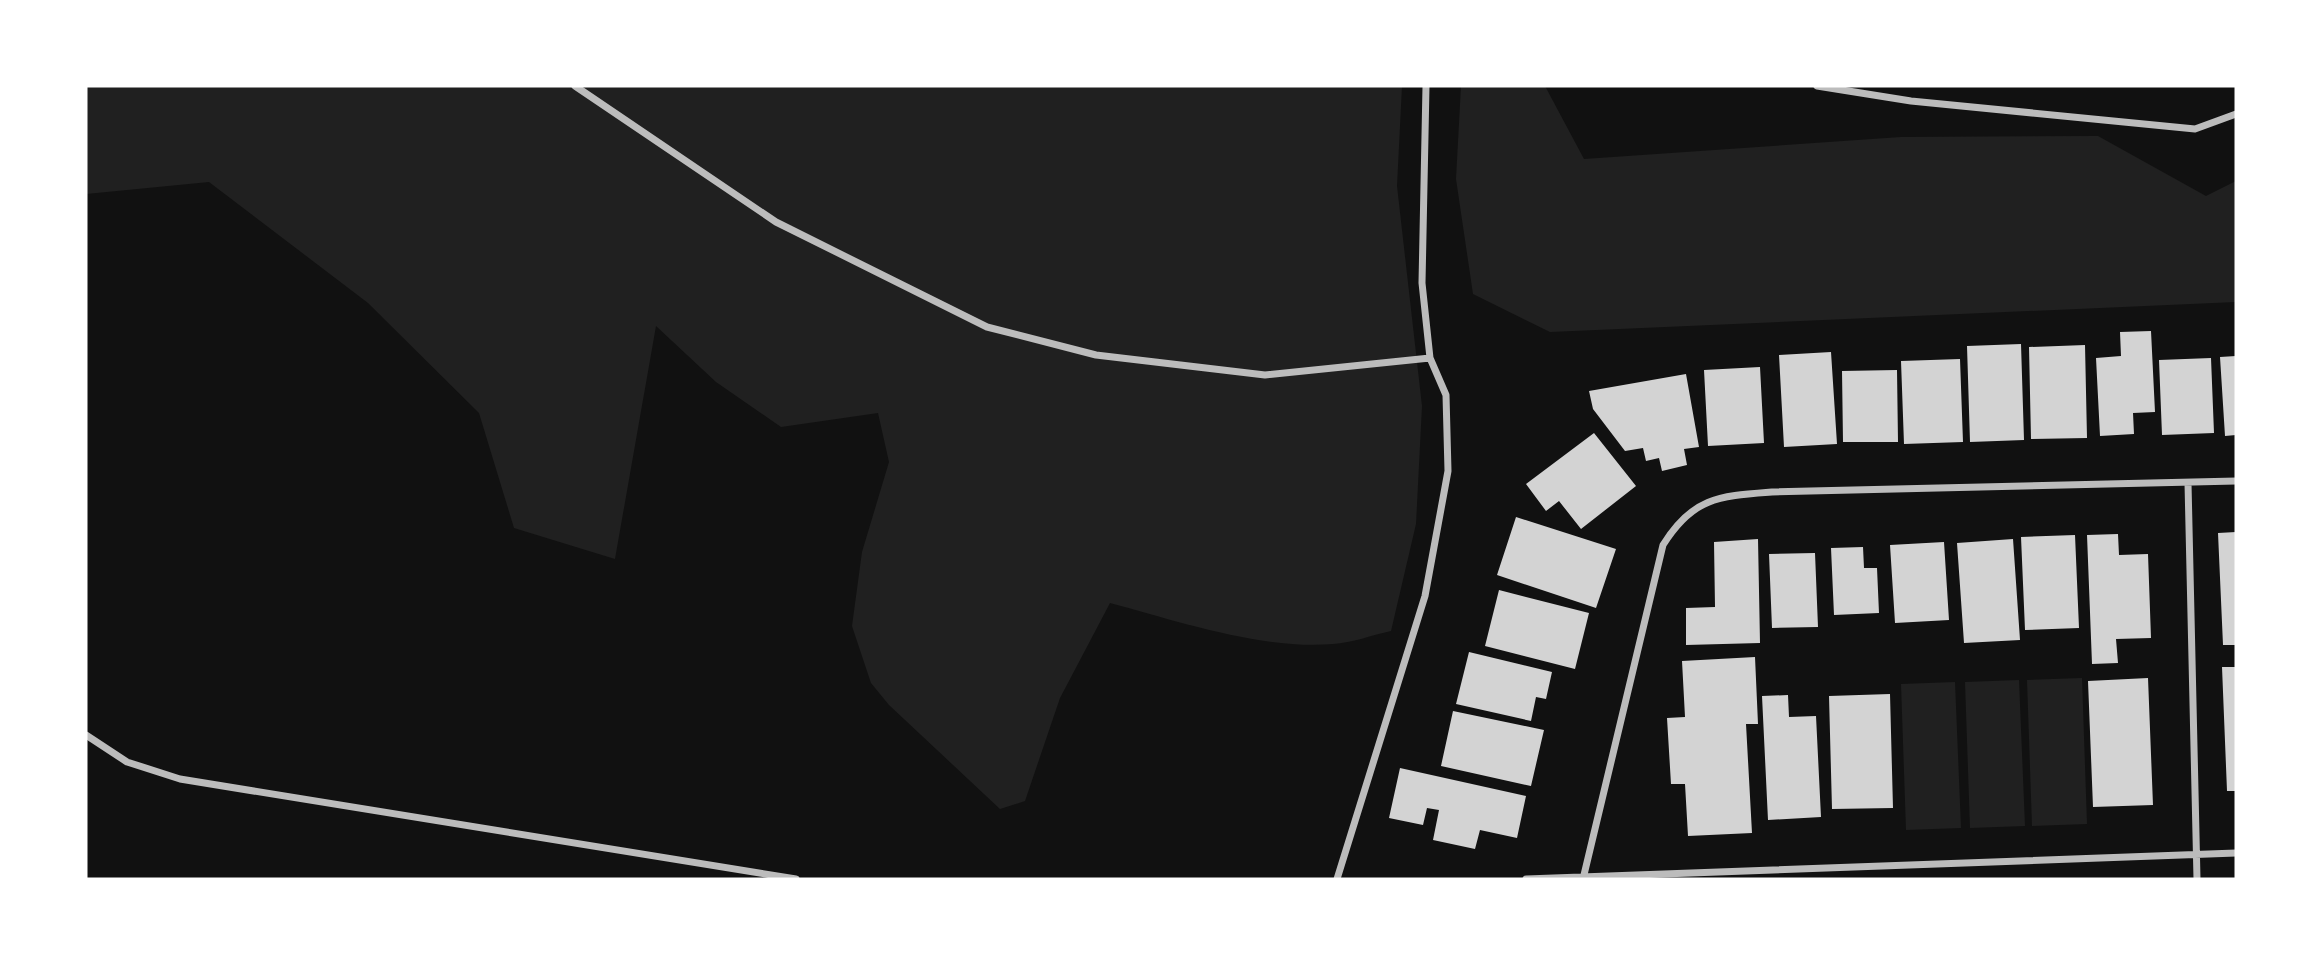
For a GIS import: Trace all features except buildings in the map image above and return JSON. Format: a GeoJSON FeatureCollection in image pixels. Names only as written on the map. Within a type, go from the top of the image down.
{"type":"FeatureCollection","features":[{"type":"Feature","properties":{"kind":"street"},"geometry":{"type":"LineString","coordinates":[[575,86],[776,222],[987,327],[1096,355],[1265,375],[1430,358]]}},
{"type":"Feature","properties":{"kind":"street"},"geometry":{"type":"LineString","coordinates":[[1337,879],[1424,596],[1448,471],[1446,395],[1430,358],[1422,283],[1426,86]]}},
{"type":"Feature","properties":{"kind":"street"},"geometry":{"type":"LineString","coordinates":[[1817,86],[1911,101],[2194,128],[2236,114]]}},
{"type":"Feature","properties":{"kind":"street"},"geometry":{"type":"LineString","coordinates":[[1583,878],[1663,545],[1678,522],[1702,504],[1733,495],[2236,481]]}},
{"type":"Feature","properties":{"kind":"street"},"geometry":{"type":"LineString","coordinates":[[2188,483],[2197,879]]}},
{"type":"Feature","properties":{"kind":"street"},"geometry":{"type":"LineString","coordinates":[[86,735],[127,762],[180,779],[796,879]]}},
{"type":"Feature","properties":{"kind":"street"},"geometry":{"type":"LineString","coordinates":[[1526,879],[2236,853]]}},
{"type":"Feature","properties":{"kind":"shaded area"},"geometry":{"type":"Polygon","coordinates":[[[86,86],[1402,86],[1397,186],[1422,406],[1416,524],[1391,631],[1340,643],[1278,643],[1220,632],[1110,603],[1060,698],[1025,801],[1000,809],[889,705],[871,683],[852,626],[862,552],[889,462],[878,413],[781,427],[716,382],[656,326],[615,559],[514,528],[479,413],[368,303],[209,182],[86,194],[86,86]]]}},
{"type":"Feature","properties":{"kind":"shaded area"},"geometry":{"type":"Polygon","coordinates":[[[1461,86],[1545,86],[1584,159],[1901,137],[2098,136],[2206,196],[2236,181],[2236,302],[1550,332],[1473,294],[1456,179],[1461,86]]]}},
{"type":"Feature","properties":{"kind":"shaded area"},"geometry":{"type":"Polygon","coordinates":[[[2082,678],[2087,824],[2032,826],[2027,680],[2082,678]]]}},
{"type":"Feature","properties":{"kind":"shaded area"},"geometry":{"type":"Polygon","coordinates":[[[2019,680],[2025,826],[1970,828],[1965,682],[2019,680]]]}},
{"type":"Feature","properties":{"kind":"shaded area"},"geometry":{"type":"Polygon","coordinates":[[[1955,682],[1961,828],[1906,830],[1901,684],[1955,682]]]}}]}
